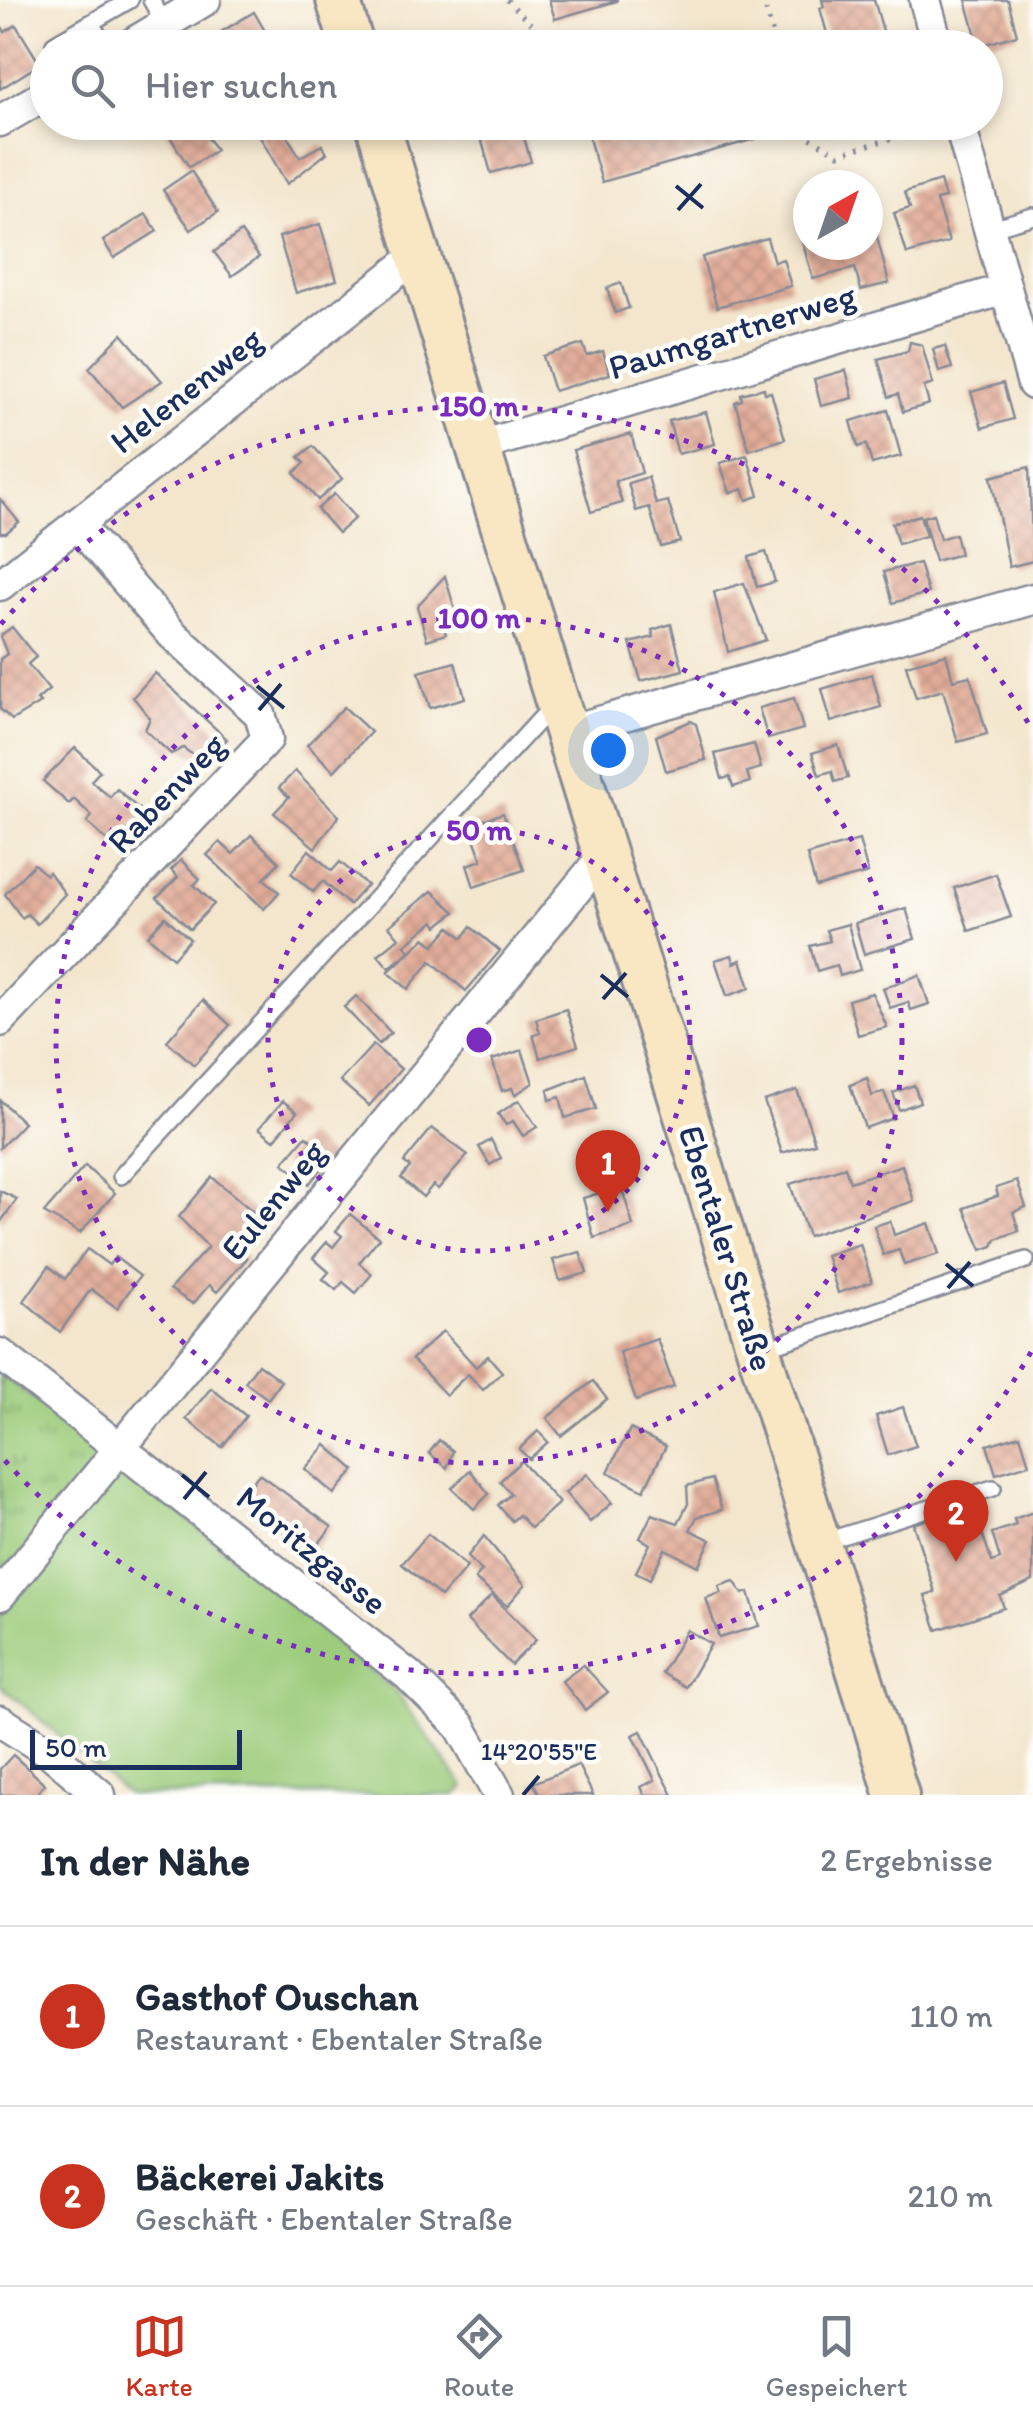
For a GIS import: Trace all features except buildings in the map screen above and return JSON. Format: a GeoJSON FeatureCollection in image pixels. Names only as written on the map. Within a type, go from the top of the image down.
{"type":"FeatureCollection","features":[{"type":"Feature","properties":{"kind":"main road"},"geometry":{"type":"LineString","coordinates":[[338,0],[347,30]]}},
{"type":"Feature","properties":{"kind":"main road","name":"Ebentaler Straße"},"geometry":{"type":"LineString","coordinates":[[383,140],[897,1795]]}},
{"type":"Feature","properties":{"kind":"street"},"geometry":{"type":"LineString","coordinates":[[158,12],[205,0]]}},
{"type":"Feature","properties":{"kind":"street"},"geometry":{"type":"LineString","coordinates":[[925,0],[933,30]]}},
{"type":"Feature","properties":{"kind":"street"},"geometry":{"type":"LineString","coordinates":[[0,121],[30,104]]}},
{"type":"Feature","properties":{"kind":"street"},"geometry":{"type":"LineString","coordinates":[[964,140],[1033,384]]}},
{"type":"Feature","properties":{"kind":"street","name":"Helenenweg"},"geometry":{"type":"LineString","coordinates":[[0,585],[419,254]]}},
{"type":"Feature","properties":{"kind":"street","name":"Paumgartnerweg"},"geometry":{"type":"LineString","coordinates":[[480,446],[1005,289]]}},
{"type":"Feature","properties":{"kind":"street","name":"Rabenweg"},"geometry":{"type":"LineString","coordinates":[[0,1021],[267,739],[260,714],[172,634],[77,524]]}},
{"type":"Feature","properties":{"kind":"street"},"geometry":{"type":"LineString","coordinates":[[563,716],[1033,599]]}},
{"type":"Feature","properties":{"kind":"street","name":"Eulenweg"},"geometry":{"type":"LineString","coordinates":[[0,1595],[606,854]]}},
{"type":"Feature","properties":{"kind":"street","name":"Moritzgasse"},"geometry":{"type":"LineString","coordinates":[[0,1354],[436,1700],[460,1726],[499,1795]]}},
{"type":"Feature","properties":{"kind":"street"},"geometry":{"type":"LineString","coordinates":[[0,1720],[52,1754],[100,1795]]}},
{"type":"Feature","properties":{"kind":"lane"},"geometry":{"type":"LineString","coordinates":[[79,30],[130,0]]}},
{"type":"Feature","properties":{"kind":"lane"},"geometry":{"type":"LineString","coordinates":[[91,23],[95,30]]}},
{"type":"Feature","properties":{"kind":"lane"},"geometry":{"type":"LineString","coordinates":[[988,229],[1033,216]]}},
{"type":"Feature","properties":{"kind":"lane"},"geometry":{"type":"LineString","coordinates":[[122,1176],[563,716]]}},
{"type":"Feature","properties":{"kind":"lane"},"geometry":{"type":"LineString","coordinates":[[760,1350],[1026,1260]]}},
{"type":"Feature","properties":{"kind":"lane"},"geometry":{"type":"LineString","coordinates":[[819,1543],[993,1488]]}},
{"type":"Feature","properties":{"kind":"path"},"geometry":{"type":"LineString","coordinates":[[506,0],[537,30]]}},
{"type":"Feature","properties":{"kind":"path"},"geometry":{"type":"LineString","coordinates":[[763,0],[772,30]]}},
{"type":"Feature","properties":{"kind":"path"},"geometry":{"type":"LineString","coordinates":[[814,140],[839,154],[886,140]]}},
{"type":"Feature","properties":{"kind":"green space"},"geometry":{"type":"Polygon","coordinates":[[[0,1373],[104,1453],[0,1580],[0,1373]]]}},
{"type":"Feature","properties":{"kind":"green space"},"geometry":{"type":"Polygon","coordinates":[[[121,1464],[395,1691],[464,1787],[455,1795],[128,1795],[0,1685],[0,1615],[121,1464]]]}},
{"type":"Feature","properties":{"kind":"place","name":"Gasthof Ouschan"},"geometry":{"type":"Point","coordinates":[608,1212]}},
{"type":"Feature","properties":{"kind":"place","name":"Bäckerei Jakits"},"geometry":{"type":"Point","coordinates":[956,1562]}}]}
